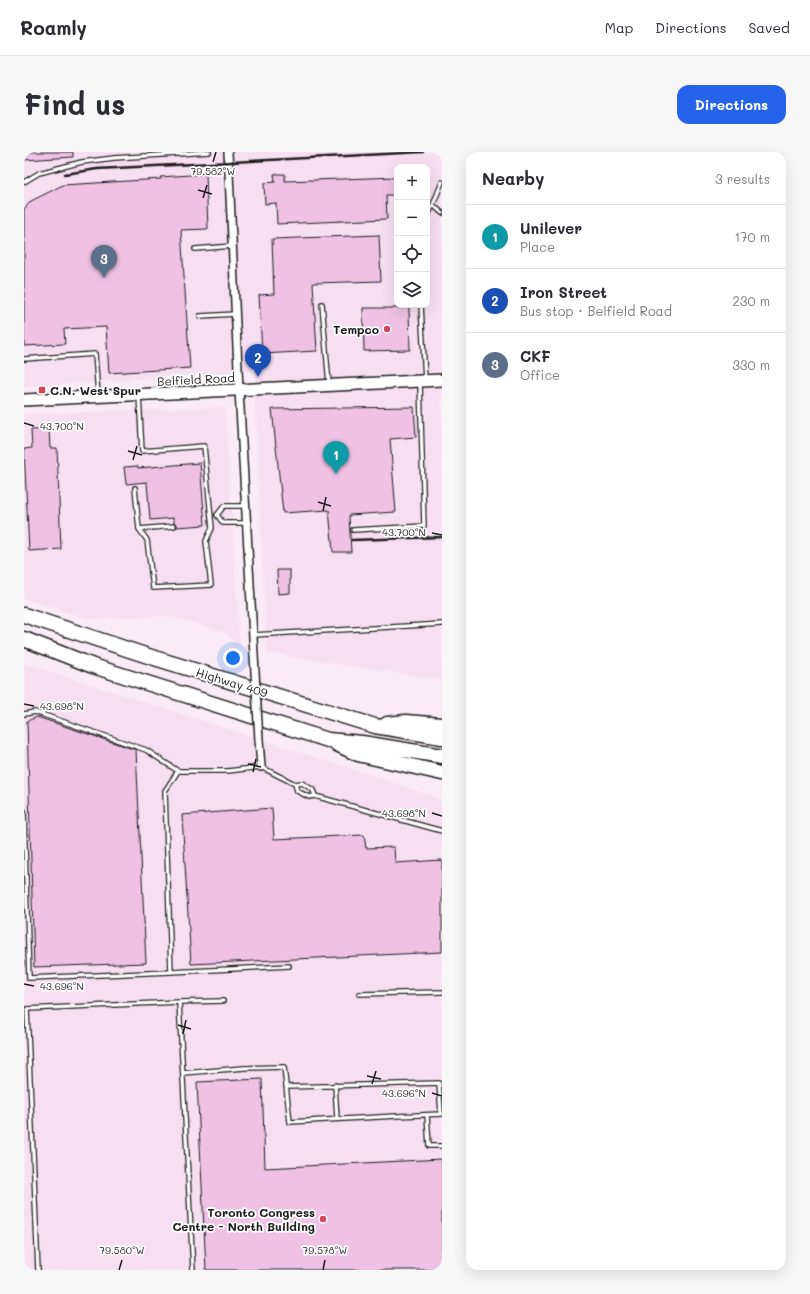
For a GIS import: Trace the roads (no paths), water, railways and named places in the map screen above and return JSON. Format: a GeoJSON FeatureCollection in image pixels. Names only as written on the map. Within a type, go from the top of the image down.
{"type":"FeatureCollection","features":[{"type":"Feature","properties":{"kind":"highway","name":"Highway 409"},"geometry":{"type":"LineString","coordinates":[[24,615],[145,655],[375,726],[442,737]]}},
{"type":"Feature","properties":{"kind":"highway"},"geometry":{"type":"LineString","coordinates":[[24,639],[93,666],[328,740],[358,754],[442,773]]}},
{"type":"Feature","properties":{"kind":"highway"},"geometry":{"type":"LineString","coordinates":[[375,726],[406,722],[442,725]]}},
{"type":"Feature","properties":{"kind":"highway"},"geometry":{"type":"LineString","coordinates":[[328,740],[442,756]]}},
{"type":"Feature","properties":{"kind":"main road","name":"Belfield Road"},"geometry":{"type":"LineString","coordinates":[[24,400],[442,380]]}},
{"type":"Feature","properties":{"kind":"street"},"geometry":{"type":"LineString","coordinates":[[228,152],[239,390],[261,767]]}},
{"type":"Feature","properties":{"kind":"lane"},"geometry":{"type":"LineString","coordinates":[[24,182],[39,173],[82,162],[114,158],[209,152]]}},
{"type":"Feature","properties":{"kind":"lane"},"geometry":{"type":"LineString","coordinates":[[430,212],[442,182]]}},
{"type":"Feature","properties":{"kind":"lane"},"geometry":{"type":"LineString","coordinates":[[433,206],[442,213]]}},
{"type":"Feature","properties":{"kind":"lane"},"geometry":{"type":"LineString","coordinates":[[194,249],[233,246]]}},
{"type":"Feature","properties":{"kind":"lane"},"geometry":{"type":"LineString","coordinates":[[322,304],[329,385]]}},
{"type":"Feature","properties":{"kind":"lane"},"geometry":{"type":"LineString","coordinates":[[353,530],[424,526],[421,308]]}},
{"type":"Feature","properties":{"kind":"lane"},"geometry":{"type":"LineString","coordinates":[[200,316],[236,314]]}},
{"type":"Feature","properties":{"kind":"lane"},"geometry":{"type":"LineString","coordinates":[[24,359],[95,354],[98,396]]}},
{"type":"Feature","properties":{"kind":"lane"},"geometry":{"type":"LineString","coordinates":[[135,488],[139,529],[147,540],[153,588],[211,585],[206,541],[212,528],[212,522],[204,446],[142,451],[139,394]]}},
{"type":"Feature","properties":{"kind":"lane"},"geometry":{"type":"LineString","coordinates":[[217,515],[224,506],[246,506]]}},
{"type":"Feature","properties":{"kind":"lane"},"geometry":{"type":"LineString","coordinates":[[211,515],[217,515]]}},
{"type":"Feature","properties":{"kind":"lane"},"geometry":{"type":"LineString","coordinates":[[217,515],[223,523],[247,523]]}},
{"type":"Feature","properties":{"kind":"lane"},"geometry":{"type":"LineString","coordinates":[[205,523],[212,522]]}},
{"type":"Feature","properties":{"kind":"lane"},"geometry":{"type":"LineString","coordinates":[[139,529],[174,526]]}},
{"type":"Feature","properties":{"kind":"lane"},"geometry":{"type":"LineString","coordinates":[[253,635],[442,624]]}},
{"type":"Feature","properties":{"kind":"lane"},"geometry":{"type":"LineString","coordinates":[[24,714],[35,712],[146,750],[178,771],[228,771],[261,767],[295,784],[302,784],[313,790],[315,796]]}},
{"type":"Feature","properties":{"kind":"lane"},"geometry":{"type":"LineString","coordinates":[[171,972],[165,791],[178,771]]}},
{"type":"Feature","properties":{"kind":"lane"},"geometry":{"type":"LineString","coordinates":[[295,784],[297,791],[309,797],[315,796],[442,830]]}},
{"type":"Feature","properties":{"kind":"lane"},"geometry":{"type":"LineString","coordinates":[[24,811],[29,978],[289,966]]}},
{"type":"Feature","properties":{"kind":"lane"},"geometry":{"type":"LineString","coordinates":[[359,994],[442,992]]}},
{"type":"Feature","properties":{"kind":"lane"},"geometry":{"type":"LineString","coordinates":[[38,1270],[27,1009],[223,1001]]}},
{"type":"Feature","properties":{"kind":"lane"},"geometry":{"type":"LineString","coordinates":[[179,1002],[194,1270]]}},
{"type":"Feature","properties":{"kind":"lane"},"geometry":{"type":"LineString","coordinates":[[183,1073],[284,1066],[286,1087],[290,1122],[442,1114],[439,1083],[286,1087]]}},
{"type":"Feature","properties":{"kind":"lane"},"geometry":{"type":"LineString","coordinates":[[335,1085],[337,1119]]}},
{"type":"Feature","properties":{"kind":"lane"},"geometry":{"type":"LineString","coordinates":[[426,1114],[429,1146],[442,1146]]}},
{"type":"Feature","properties":{"kind":"railway"},"geometry":{"type":"LineString","coordinates":[[65,174],[97,169],[423,152]]}},
{"type":"Feature","properties":{"kind":"railway"},"geometry":{"type":"LineString","coordinates":[[352,540],[442,537]]}},
{"type":"Feature","properties":{"kind":"place","name":"CKF"},"geometry":{"type":"Point","coordinates":[104,278]}},
{"type":"Feature","properties":{"kind":"place","name":"Tempco"},"geometry":{"type":"Point","coordinates":[387,329]}},
{"type":"Feature","properties":{"kind":"place","name":"Iron Street"},"geometry":{"type":"Point","coordinates":[258,377]}},
{"type":"Feature","properties":{"kind":"place","name":"C.N. West Spur"},"geometry":{"type":"Point","coordinates":[42,390]}},
{"type":"Feature","properties":{"kind":"place","name":"Unilever"},"geometry":{"type":"Point","coordinates":[336,474]}},
{"type":"Feature","properties":{"kind":"place","name":"Toronto Congress Centre - North Building"},"geometry":{"type":"Point","coordinates":[323,1219]}}]}
